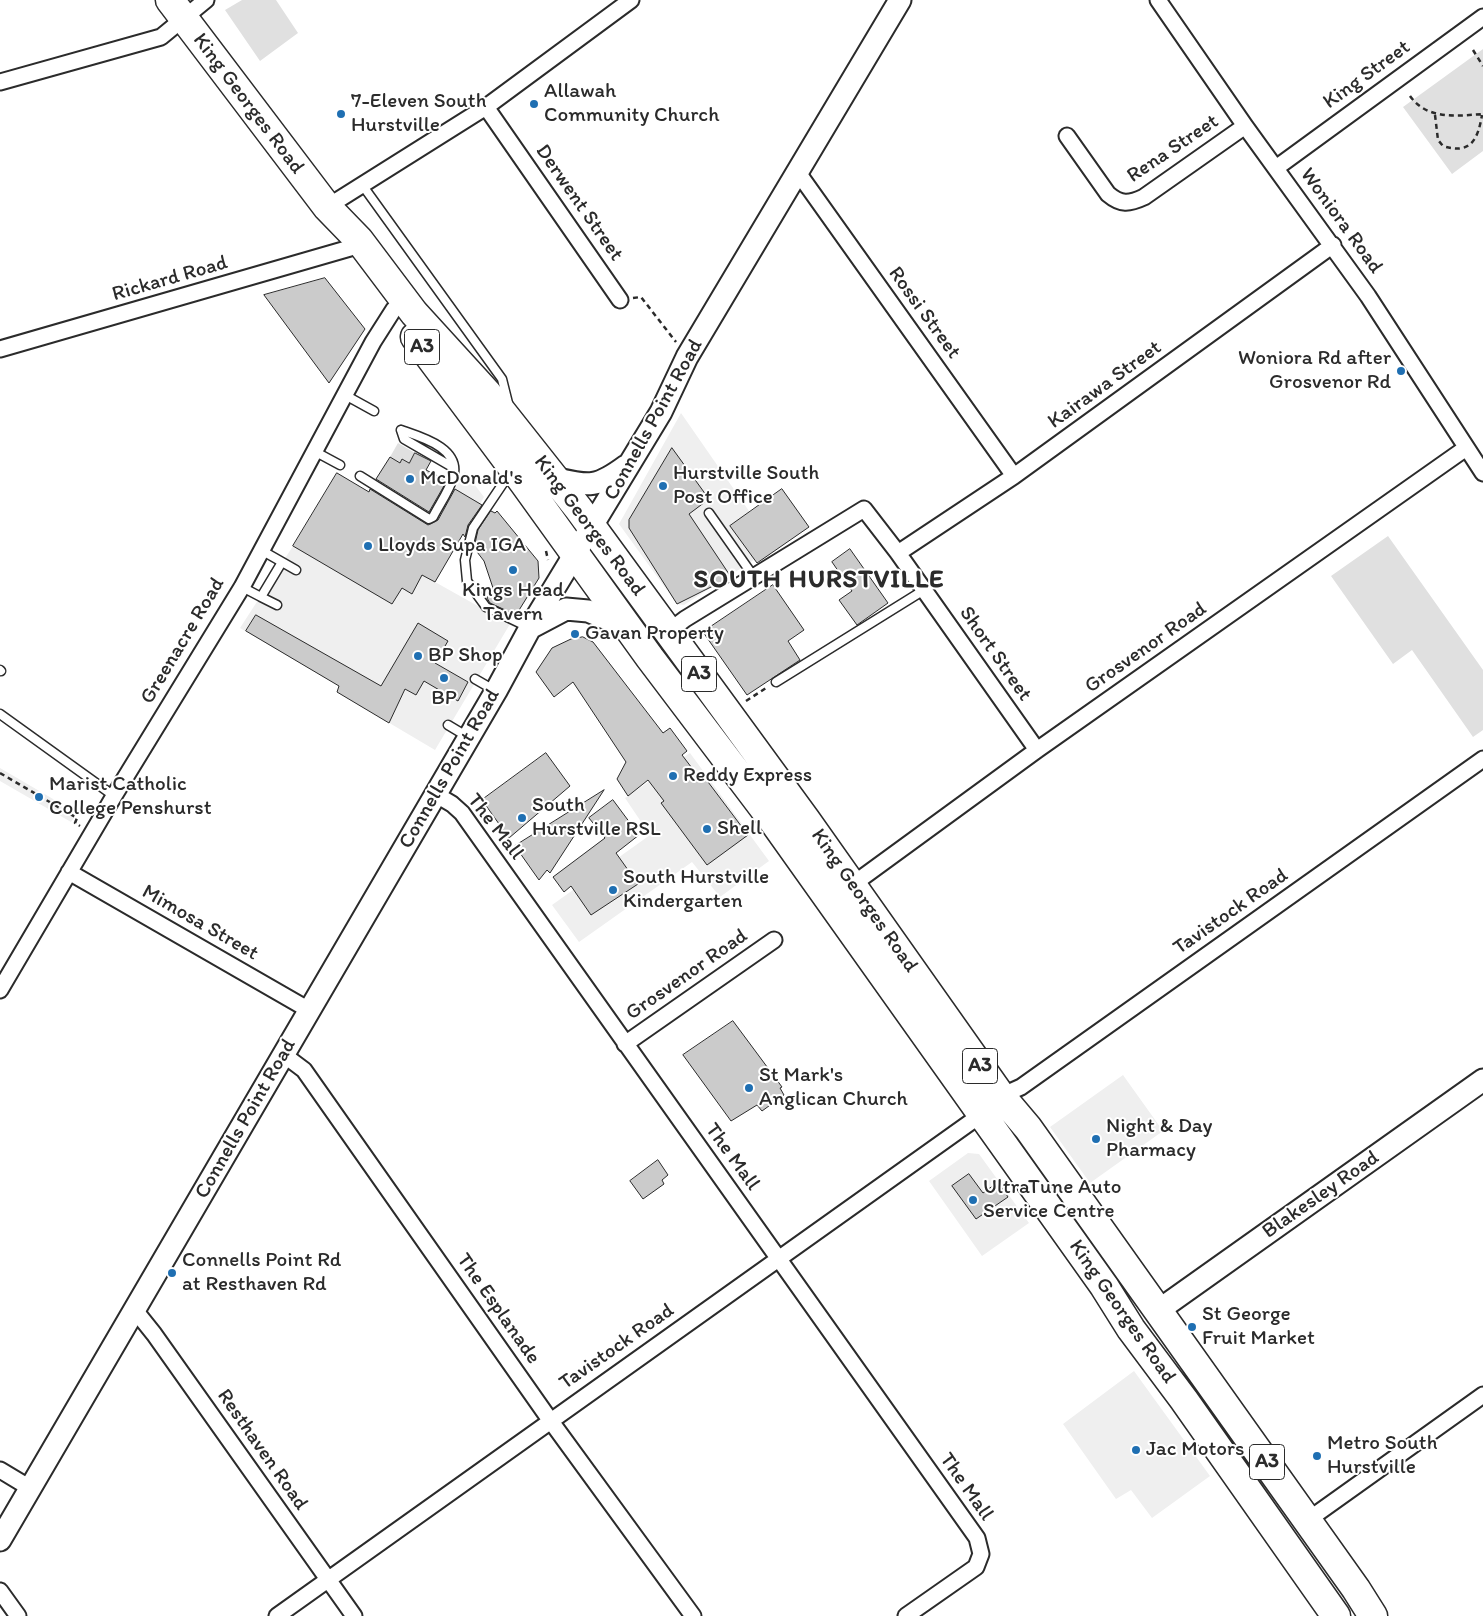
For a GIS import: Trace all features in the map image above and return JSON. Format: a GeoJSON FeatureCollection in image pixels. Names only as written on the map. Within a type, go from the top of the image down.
{"type":"FeatureCollection","features":[{"type":"Feature","properties":{"kind":"highway","name":"King Georges Road"},"geometry":{"type":"LineString","coordinates":[[177,9],[327,207],[359,240],[414,313],[487,393],[592,527],[852,885],[1131,1329],[1184,1400],[1336,1616]]}},
{"type":"Feature","properties":{"kind":"highway","name":"King Georges Road"},"geometry":{"type":"LineString","coordinates":[[327,207],[350,248],[394,309],[513,468],[627,627],[780,830],[992,1105],[1028,1128],[1308,1520],[1373,1616]]}},
{"type":"Feature","properties":{"kind":"highway"},"geometry":{"type":"LineString","coordinates":[[1104,1286],[1146,1310],[1159,1310],[1155,1321],[1157,1338],[1182,1375],[1184,1400]]}},
{"type":"Feature","properties":{"kind":"street"},"geometry":{"type":"LineString","coordinates":[[0,82],[161,37],[177,9],[206,0]]}},
{"type":"Feature","properties":{"kind":"street"},"geometry":{"type":"LineString","coordinates":[[327,207],[486,107],[631,0]]}},
{"type":"Feature","properties":{"kind":"street","name":"Connells Point Road"},"geometry":{"type":"LineString","coordinates":[[0,1540],[496,691],[530,628],[661,412],[687,357],[798,174],[900,0]]}},
{"type":"Feature","properties":{"kind":"street","name":"Woniora Road"},"geometry":{"type":"LineString","coordinates":[[1158,0],[1245,126],[1332,245],[1390,329],[1483,473]]}},
{"type":"Feature","properties":{"kind":"street","name":"King Street"},"geometry":{"type":"LineString","coordinates":[[1276,168],[1483,17]]}},
{"type":"Feature","properties":{"kind":"street","name":"Derwent Street"},"geometry":{"type":"LineString","coordinates":[[486,107],[620,300]]}},
{"type":"Feature","properties":{"kind":"street","name":"Rena Street"},"geometry":{"type":"LineString","coordinates":[[1067,136],[1108,194],[1116,200],[1129,204],[1144,197],[1245,126]]}},
{"type":"Feature","properties":{"kind":"street","name":"Rossi Street"},"geometry":{"type":"LineString","coordinates":[[798,174],[1014,476]]}},
{"type":"Feature","properties":{"kind":"street","name":"Kairawa Street"},"geometry":{"type":"LineString","coordinates":[[898,553],[1014,476],[1332,245]]}},
{"type":"Feature","properties":{"kind":"street","name":"Rickard Road"},"geometry":{"type":"LineString","coordinates":[[0,349],[350,248]]}},
{"type":"Feature","properties":{"kind":"street","name":"Greenacre Road"},"geometry":{"type":"LineString","coordinates":[[0,990],[114,796],[242,587],[314,451],[394,309]]}},
{"type":"Feature","properties":{"kind":"street","name":"Grosvenor Road"},"geometry":{"type":"LineString","coordinates":[[852,885],[1037,750],[1466,448]]}},
{"type":"Feature","properties":{"kind":"street"},"geometry":{"type":"LineString","coordinates":[[553,478],[588,485],[609,478],[630,463]]}},
{"type":"Feature","properties":{"kind":"street","name":"Short Street"},"geometry":{"type":"LineString","coordinates":[[754,576],[864,509],[898,553],[1037,750]]}},
{"type":"Feature","properties":{"kind":"street"},"geometry":{"type":"LineString","coordinates":[[668,632],[685,619],[754,576]]}},
{"type":"Feature","properties":{"kind":"street"},"geometry":{"type":"LineString","coordinates":[[530,628],[566,610],[588,610],[627,627]]}},
{"type":"Feature","properties":{"kind":"street","name":"Tavistock Road"},"geometry":{"type":"LineString","coordinates":[[277,1616],[550,1420],[779,1259],[964,1124],[1021,1087],[1483,759]]}},
{"type":"Feature","properties":{"kind":"street","name":"The Mall"},"geometry":{"type":"LineString","coordinates":[[435,794],[452,804],[462,813],[977,1538],[982,1554],[976,1567],[906,1616]]}},
{"type":"Feature","properties":{"kind":"street","name":"Mimosa Street"},"geometry":{"type":"LineString","coordinates":[[70,872],[309,1010]]}},
{"type":"Feature","properties":{"kind":"street","name":"Grosvenor Road"},"geometry":{"type":"LineString","coordinates":[[625,1044],[774,940]]}},
{"type":"Feature","properties":{"kind":"street","name":"The Esplanade"},"geometry":{"type":"LineString","coordinates":[[284,1055],[304,1070],[550,1420],[692,1616]]}},
{"type":"Feature","properties":{"kind":"street","name":"Blakesley Road"},"geometry":{"type":"LineString","coordinates":[[1159,1310],[1483,1080]]}},
{"type":"Feature","properties":{"kind":"street","name":"Resthaven Road"},"geometry":{"type":"LineString","coordinates":[[134,1309],[154,1334],[354,1616]]}},
{"type":"Feature","properties":{"kind":"street"},"geometry":{"type":"LineString","coordinates":[[1308,1520],[1483,1395]]}},
{"type":"Feature","properties":{"kind":"street"},"geometry":{"type":"LineString","coordinates":[[0,1470],[30,1488]]}},
{"type":"Feature","properties":{"kind":"street"},"geometry":{"type":"LineString","coordinates":[[0,1591],[18,1616]]}},
{"type":"Feature","properties":{"kind":"lane"},"geometry":{"type":"LineString","coordinates":[[363,186],[502,379],[516,430]]}},
{"type":"Feature","properties":{"kind":"lane"},"geometry":{"type":"LineString","coordinates":[[345,395],[374,411]]}},
{"type":"Feature","properties":{"kind":"lane"},"geometry":{"type":"LineString","coordinates":[[360,476],[429,519],[433,517],[453,479],[454,468],[450,458],[440,446],[401,430],[404,439],[454,468]]}},
{"type":"Feature","properties":{"kind":"lane"},"geometry":{"type":"LineString","coordinates":[[314,451],[340,465]]}},
{"type":"Feature","properties":{"kind":"lane"},"geometry":{"type":"LineString","coordinates":[[513,468],[473,528],[465,560],[467,581],[486,607],[530,628]]}},
{"type":"Feature","properties":{"kind":"lane"},"geometry":{"type":"LineString","coordinates":[[709,513],[754,576]]}},
{"type":"Feature","properties":{"kind":"lane"},"geometry":{"type":"LineString","coordinates":[[261,550],[296,570]]}},
{"type":"Feature","properties":{"kind":"lane"},"geometry":{"type":"LineString","coordinates":[[261,597],[282,562]]}},
{"type":"Feature","properties":{"kind":"lane"},"geometry":{"type":"LineString","coordinates":[[242,587],[277,605]]}},
{"type":"Feature","properties":{"kind":"lane"},"geometry":{"type":"LineString","coordinates":[[776,682],[924,590]]}},
{"type":"Feature","properties":{"kind":"lane"},"geometry":{"type":"LineString","coordinates":[[475,679],[496,691]]}},
{"type":"Feature","properties":{"kind":"lane"},"geometry":{"type":"LineString","coordinates":[[0,714],[114,796]]}},
{"type":"Feature","properties":{"kind":"lane"},"geometry":{"type":"LineString","coordinates":[[448,725],[468,737]]}},
{"type":"Feature","properties":{"kind":"path"},"geometry":{"type":"LineString","coordinates":[[1473,50],[1483,66]]}},
{"type":"Feature","properties":{"kind":"path"},"geometry":{"type":"LineString","coordinates":[[1410,96],[1426,111],[1436,115],[1483,115],[1475,138],[1470,146],[1460,149],[1444,146],[1438,140],[1436,115]]}},
{"type":"Feature","properties":{"kind":"path"},"geometry":{"type":"LineString","coordinates":[[620,300],[641,297],[677,343]]}},
{"type":"Feature","properties":{"kind":"path"},"geometry":{"type":"LineString","coordinates":[[546,551],[548,560]]}},
{"type":"Feature","properties":{"kind":"path"},"geometry":{"type":"LineString","coordinates":[[745,702],[776,682]]}},
{"type":"Feature","properties":{"kind":"path"},"geometry":{"type":"LineString","coordinates":[[0,773],[77,818],[75,823],[92,834]]}},
{"type":"Feature","properties":{"kind":"shaded area"},"geometry":{"type":"Polygon","coordinates":[[[242,0],[276,0],[298,33],[260,61],[225,10],[242,0]]]}},
{"type":"Feature","properties":{"kind":"shaded area"},"geometry":{"type":"Polygon","coordinates":[[[1483,49],[1483,151],[1452,174],[1403,107],[1483,49]]]}},
{"type":"Feature","properties":{"kind":"shaded area"},"geometry":{"type":"Polygon","coordinates":[[[681,413],[774,547],[684,605],[677,604],[619,524],[681,413]]]}},
{"type":"Feature","properties":{"kind":"shaded area"},"geometry":{"type":"Polygon","coordinates":[[[398,443],[415,453],[409,463],[402,459],[400,463],[390,457],[398,443]]]}},
{"type":"Feature","properties":{"kind":"shaded area"},"geometry":{"type":"Polygon","coordinates":[[[465,472],[484,497],[435,582],[510,624],[435,750],[337,692],[339,686],[240,628],[337,473],[431,529],[465,472]]]}},
{"type":"Feature","properties":{"kind":"shaded area"},"geometry":{"type":"Polygon","coordinates":[[[1388,536],[1483,670],[1483,730],[1473,737],[1412,650],[1393,664],[1331,576],[1388,536]]]}},
{"type":"Feature","properties":{"kind":"shaded area"},"geometry":{"type":"Polygon","coordinates":[[[690,753],[769,861],[720,897],[692,862],[579,942],[552,905],[650,835],[625,798],[690,753]]]}},
{"type":"Feature","properties":{"kind":"shaded area","name":"Marist Catholic College Penshurst"},"geometry":{"type":"Polygon","coordinates":[[[0,768],[77,813],[71,822],[0,781],[0,768]]]}},
{"type":"Feature","properties":{"kind":"shaded area"},"geometry":{"type":"Polygon","coordinates":[[[1123,1075],[1163,1131],[1090,1183],[1050,1127],[1123,1075]]]}},
{"type":"Feature","properties":{"kind":"shaded area"},"geometry":{"type":"Polygon","coordinates":[[[968,1153],[979,1154],[1029,1223],[982,1256],[929,1181],[968,1153]]]}},
{"type":"Feature","properties":{"kind":"shaded area","name":"Jac Motors"},"geometry":{"type":"Polygon","coordinates":[[[1134,1371],[1210,1476],[1152,1518],[1131,1490],[1116,1499],[1063,1424],[1134,1371]]]}},
{"type":"Feature","properties":{"kind":"building"},"geometry":{"type":"Polygon","coordinates":[[[325,278],[365,329],[329,383],[264,295],[325,278]]]}},
{"type":"Feature","properties":{"kind":"building"},"geometry":{"type":"Polygon","coordinates":[[[672,448],[709,499],[689,514],[731,577],[677,604],[629,528],[629,520],[672,448]]]}},
{"type":"Feature","properties":{"kind":"building","name":"McDonald's"},"geometry":{"type":"Polygon","coordinates":[[[415,453],[431,461],[426,470],[444,479],[445,484],[429,512],[376,479],[390,457],[400,463],[402,459],[409,463],[415,453]]]}},
{"type":"Feature","properties":{"kind":"building"},"geometry":{"type":"Polygon","coordinates":[[[337,473],[369,492],[370,489],[428,525],[438,520],[455,489],[482,505],[468,525],[465,537],[463,534],[435,582],[422,575],[412,594],[402,588],[392,604],[293,546],[337,473]]]}},
{"type":"Feature","properties":{"kind":"building"},"geometry":{"type":"Polygon","coordinates":[[[782,489],[809,527],[757,563],[730,526],[782,489]]]}},
{"type":"Feature","properties":{"kind":"building","name":"Kings Head Tavern"},"geometry":{"type":"Polygon","coordinates":[[[491,511],[495,513],[497,511],[538,561],[539,578],[516,615],[490,603],[487,598],[493,588],[484,561],[474,548],[478,530],[491,511]]]}},
{"type":"Feature","properties":{"kind":"building"},"geometry":{"type":"Polygon","coordinates":[[[850,549],[888,603],[857,625],[839,600],[852,591],[832,562],[850,549]]]}},
{"type":"Feature","properties":{"kind":"building"},"geometry":{"type":"Polygon","coordinates":[[[773,585],[804,630],[788,641],[800,660],[747,695],[703,632],[773,585]]]}},
{"type":"Feature","properties":{"kind":"building"},"geometry":{"type":"Polygon","coordinates":[[[256,615],[381,686],[418,623],[448,641],[435,663],[468,682],[458,701],[424,681],[416,695],[405,689],[389,723],[337,692],[339,686],[246,631],[256,615]]]}},
{"type":"Feature","properties":{"kind":"building"},"geometry":{"type":"Polygon","coordinates":[[[583,637],[593,642],[663,733],[670,728],[687,751],[682,755],[698,776],[702,774],[748,835],[707,865],[661,803],[664,801],[648,780],[628,796],[617,779],[626,762],[573,682],[554,697],[536,672],[552,648],[571,639],[583,637]]]}},
{"type":"Feature","properties":{"kind":"building"},"geometry":{"type":"Polygon","coordinates":[[[546,753],[570,786],[509,838],[482,800],[546,753]]]}},
{"type":"Feature","properties":{"kind":"building"},"geometry":{"type":"Polygon","coordinates":[[[604,790],[550,873],[547,870],[539,880],[515,846],[604,790]]]}},
{"type":"Feature","properties":{"kind":"building"},"geometry":{"type":"Polygon","coordinates":[[[613,800],[639,835],[616,853],[638,884],[591,915],[571,886],[564,892],[553,877],[605,838],[589,818],[613,800]]]}},
{"type":"Feature","properties":{"kind":"building"},"geometry":{"type":"Polygon","coordinates":[[[733,1021],[782,1087],[780,1088],[784,1095],[762,1111],[757,1105],[731,1121],[683,1055],[733,1021]]]}},
{"type":"Feature","properties":{"kind":"building"},"geometry":{"type":"Polygon","coordinates":[[[658,1160],[668,1175],[662,1180],[664,1184],[643,1199],[630,1181],[658,1160]]]}},
{"type":"Feature","properties":{"kind":"building"},"geometry":{"type":"Polygon","coordinates":[[[969,1174],[983,1193],[998,1182],[1008,1197],[976,1219],[952,1186],[969,1174]]]}},
{"type":"Feature","properties":{"kind":"place","name":"Allawah Community Church"},"geometry":{"type":"Point","coordinates":[534,104]}},
{"type":"Feature","properties":{"kind":"place","name":"7-Eleven South Hurstville"},"geometry":{"type":"Point","coordinates":[341,114]}},
{"type":"Feature","properties":{"kind":"place","name":"Woniora Rd after Grosvenor Rd"},"geometry":{"type":"Point","coordinates":[1401,371]}},
{"type":"Feature","properties":{"kind":"place","name":"McDonald's"},"geometry":{"type":"Point","coordinates":[410,479]}},
{"type":"Feature","properties":{"kind":"place","name":"Hurstville South Post Office"},"geometry":{"type":"Point","coordinates":[663,486]}},
{"type":"Feature","properties":{"kind":"place","name":"Lloyds Supa IGA"},"geometry":{"type":"Point","coordinates":[368,546]}},
{"type":"Feature","properties":{"kind":"place","name":"Kings Head Tavern"},"geometry":{"type":"Point","coordinates":[513,570]}},
{"type":"Feature","properties":{"kind":"place","name":"Gavan Property"},"geometry":{"type":"Point","coordinates":[575,634]}},
{"type":"Feature","properties":{"kind":"place","name":"BP Shop"},"geometry":{"type":"Point","coordinates":[418,656]}},
{"type":"Feature","properties":{"kind":"place","name":"BP"},"geometry":{"type":"Point","coordinates":[444,678]}},
{"type":"Feature","properties":{"kind":"place","name":"Reddy Express"},"geometry":{"type":"Point","coordinates":[673,776]}},
{"type":"Feature","properties":{"kind":"place","name":"Marist Catholic College Penshurst"},"geometry":{"type":"Point","coordinates":[39,797]}},
{"type":"Feature","properties":{"kind":"place","name":"South Hurstville RSL"},"geometry":{"type":"Point","coordinates":[522,818]}},
{"type":"Feature","properties":{"kind":"place","name":"Shell"},"geometry":{"type":"Point","coordinates":[707,829]}},
{"type":"Feature","properties":{"kind":"place","name":"South Hurstville Kindergarten"},"geometry":{"type":"Point","coordinates":[613,890]}},
{"type":"Feature","properties":{"kind":"place","name":"St Mark's Anglican Church"},"geometry":{"type":"Point","coordinates":[749,1088]}},
{"type":"Feature","properties":{"kind":"place","name":"Night & Day Pharmacy"},"geometry":{"type":"Point","coordinates":[1096,1139]}},
{"type":"Feature","properties":{"kind":"place","name":"UltraTune Auto Service Centre"},"geometry":{"type":"Point","coordinates":[973,1200]}},
{"type":"Feature","properties":{"kind":"place","name":"Connells Point Rd at Resthaven Rd"},"geometry":{"type":"Point","coordinates":[172,1273]}},
{"type":"Feature","properties":{"kind":"place","name":"St George Fruit Market"},"geometry":{"type":"Point","coordinates":[1192,1327]}},
{"type":"Feature","properties":{"kind":"place","name":"Jac Motors"},"geometry":{"type":"Point","coordinates":[1136,1450]}},
{"type":"Feature","properties":{"kind":"place","name":"Metro South Hurstville"},"geometry":{"type":"Point","coordinates":[1317,1456]}},
{"type":"Feature","properties":{"kind":"district","name":"SOUTH HURSTVILLE"},"geometry":{"type":"Point","coordinates":[819,580]}}]}
